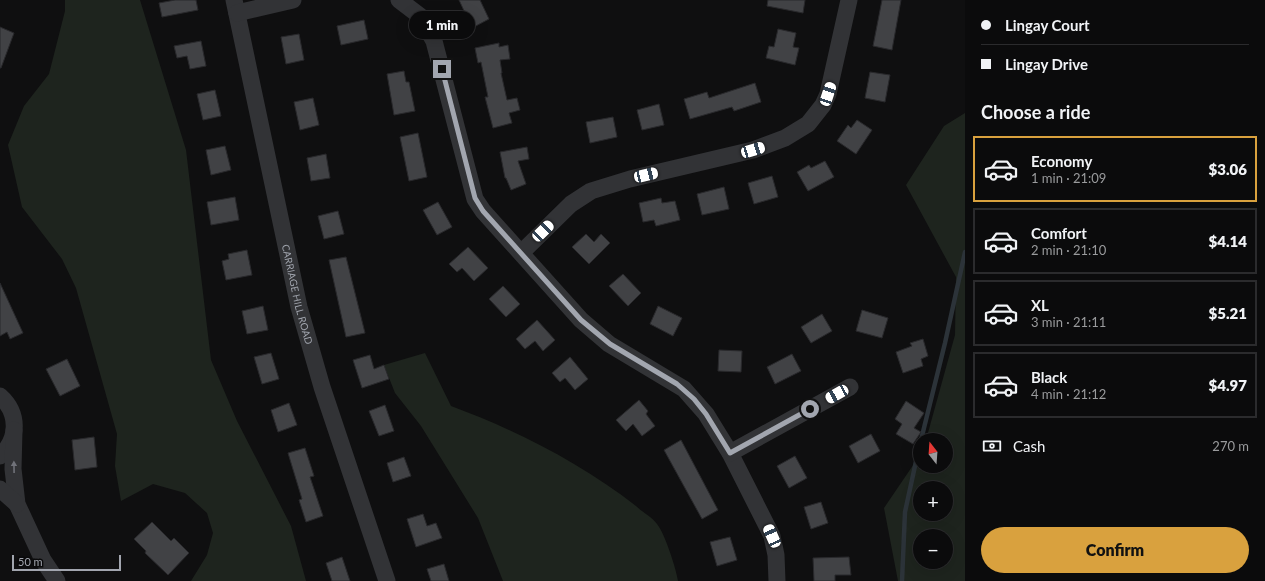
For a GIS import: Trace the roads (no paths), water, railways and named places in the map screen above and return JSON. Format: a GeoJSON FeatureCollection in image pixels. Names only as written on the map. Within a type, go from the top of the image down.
{"type":"FeatureCollection","features":[{"type":"Feature","properties":{"kind":"street"},"geometry":{"type":"LineString","coordinates":[[236,6],[293,0]]}},
{"type":"Feature","properties":{"kind":"street"},"geometry":{"type":"LineString","coordinates":[[399,0],[420,16],[434,41],[475,198],[483,211],[522,252],[581,320],[610,344],[679,386],[694,399],[706,414],[730,453],[772,536],[776,555],[777,581]]}},
{"type":"Feature","properties":{"kind":"street"},"geometry":{"type":"LineString","coordinates":[[522,252],[571,204],[591,191],[630,179],[770,144],[793,134],[808,124],[823,105],[828,94],[849,0]]}},
{"type":"Feature","properties":{"kind":"street","name":"CARRIAGE HILL ROAD"},"geometry":{"type":"LineString","coordinates":[[236,6],[299,307],[322,387],[387,581]]}},
{"type":"Feature","properties":{"kind":"street"},"geometry":{"type":"LineString","coordinates":[[730,453],[850,387]]}},
{"type":"Feature","properties":{"kind":"street"},"geometry":{"type":"LineString","coordinates":[[0,396],[8,404],[13,414],[13,469],[17,504],[49,578]]}},
{"type":"Feature","properties":{"kind":"street"},"geometry":{"type":"LineString","coordinates":[[0,456],[10,444],[14,430]]}},
{"type":"Feature","properties":{"kind":"street"},"geometry":{"type":"LineString","coordinates":[[0,489],[17,504]]}},
{"type":"Feature","properties":{"kind":"waterway"},"geometry":{"type":"LineString","coordinates":[[923,433],[945,343],[965,252]]}},
{"type":"Feature","properties":{"kind":"waterway"},"geometry":{"type":"LineString","coordinates":[[902,581],[905,512],[913,473]]}}]}
